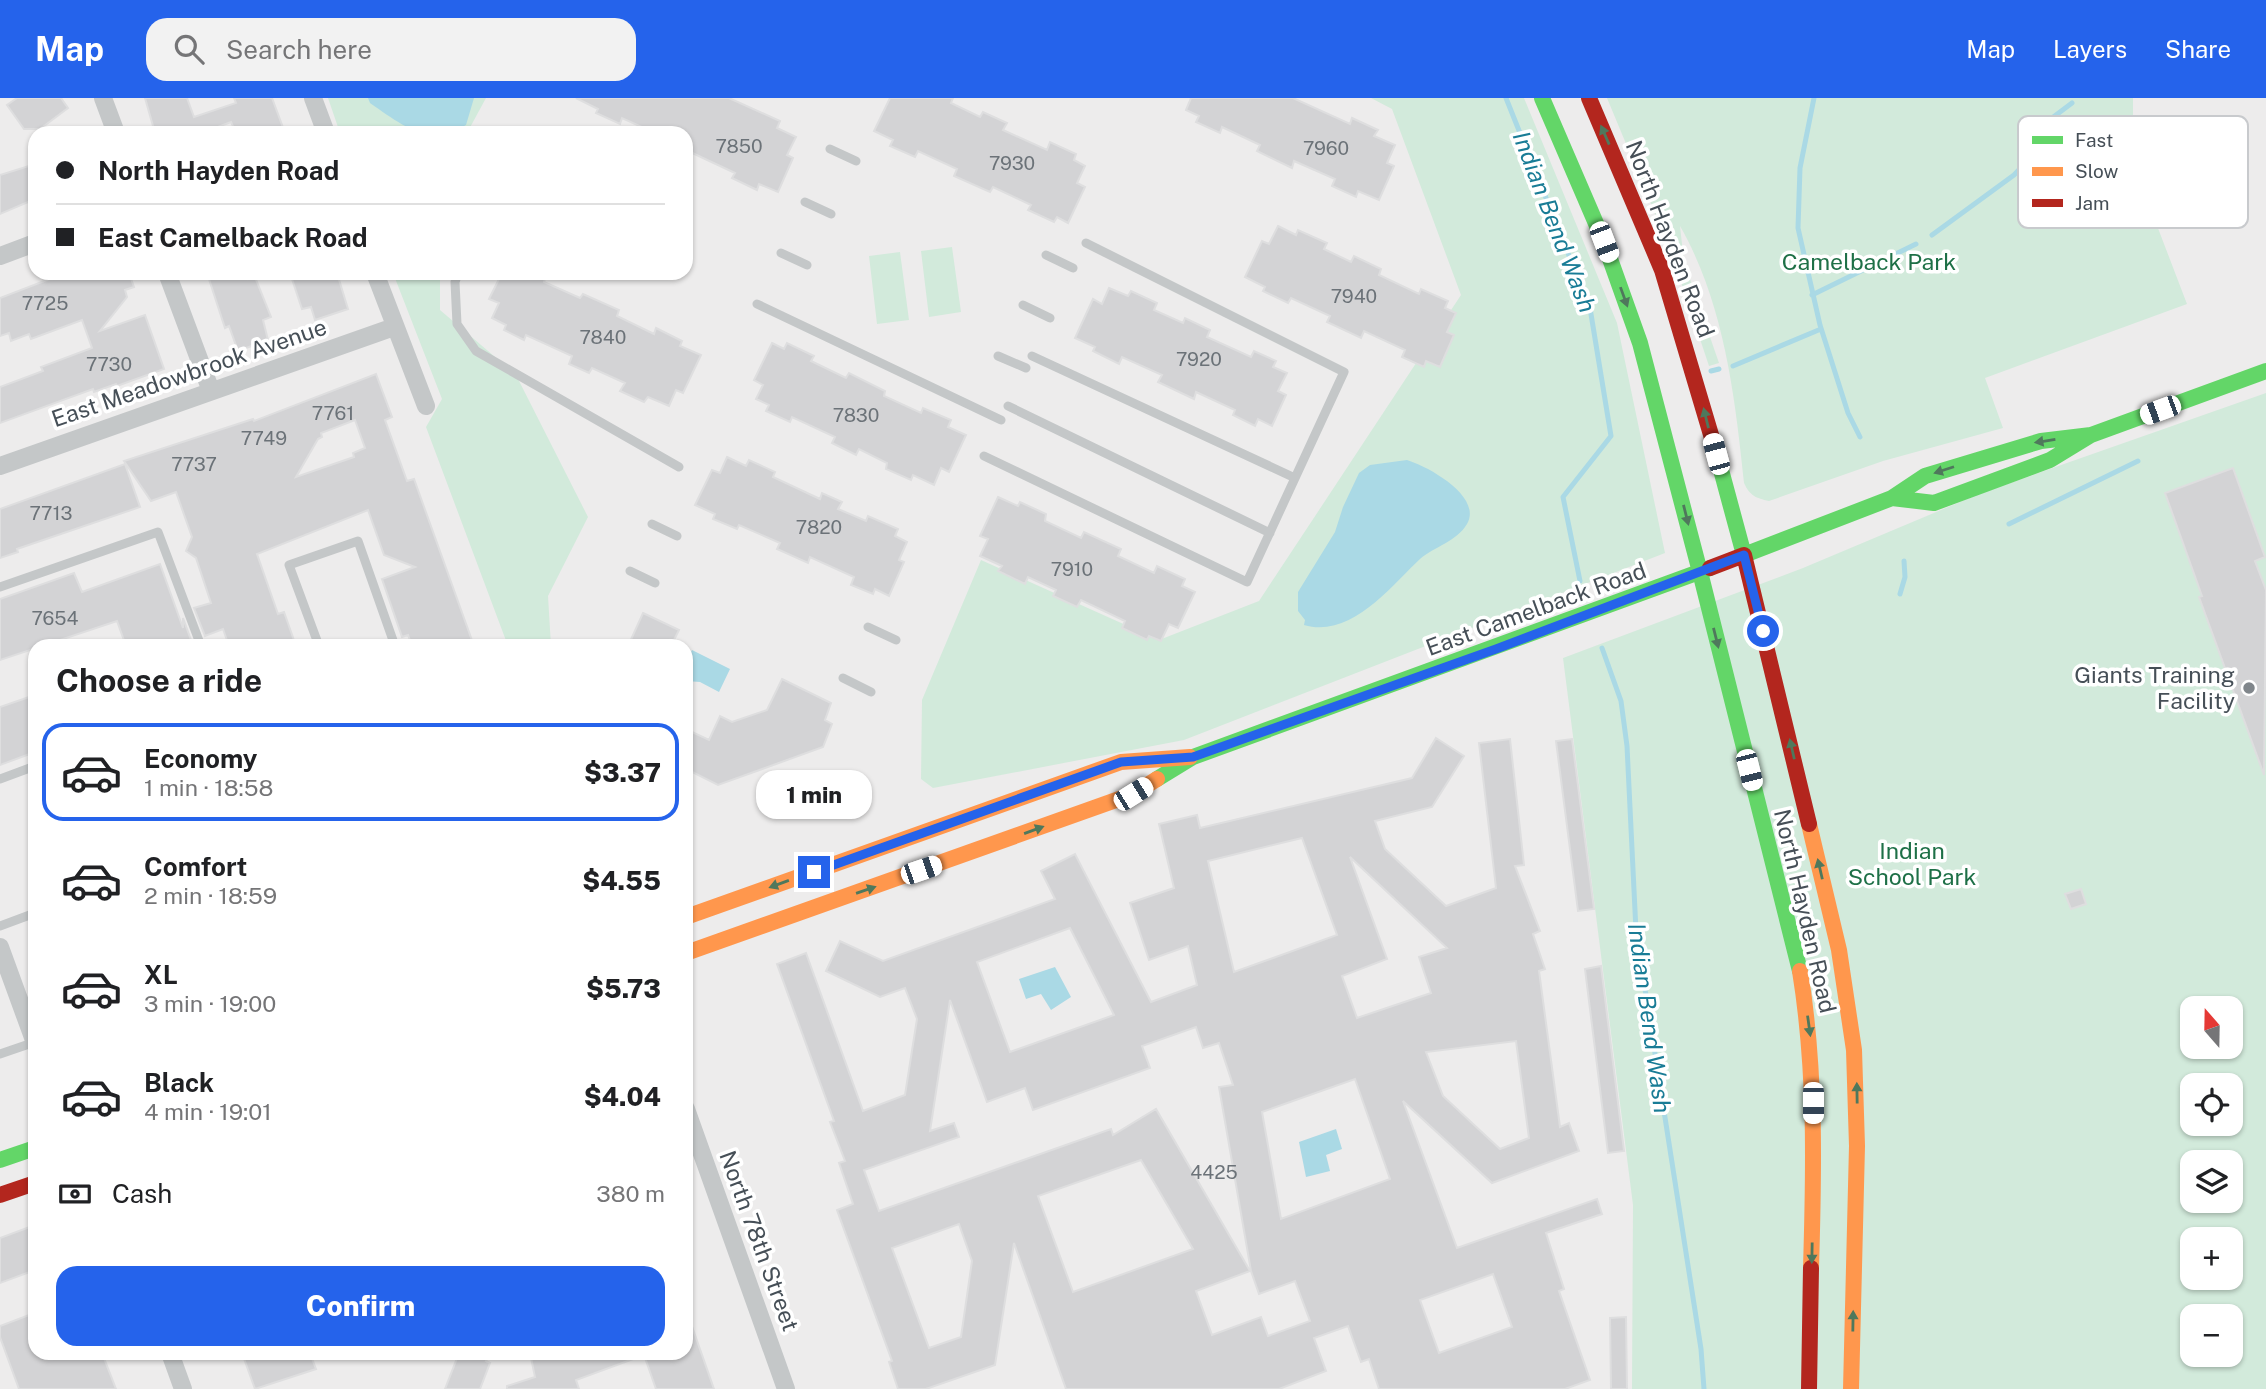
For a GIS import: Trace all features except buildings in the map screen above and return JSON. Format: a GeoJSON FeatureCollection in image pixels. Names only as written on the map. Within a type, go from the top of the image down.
{"type":"FeatureCollection","features":[{"type":"Feature","properties":{"kind":"main road","name":"North Hayden Road"},"geometry":{"type":"LineString","coordinates":[[1542,98],[1604,242],[1640,343],[1797,956],[1810,1032],[1814,1146],[1809,1389]]}},
{"type":"Feature","properties":{"kind":"main road","name":"North Hayden Road"},"geometry":{"type":"LineString","coordinates":[[1589,98],[1647,231],[1671,296],[1744,555],[1839,950],[1854,1050],[1857,1115],[1851,1389]]}},
{"type":"Feature","properties":{"kind":"main road","name":"East Camelback Road"},"geometry":{"type":"LineString","coordinates":[[1892,498],[1934,503],[2050,460],[2091,435],[2266,371]]}},
{"type":"Feature","properties":{"kind":"main road","name":"East Camelback Road"},"geometry":{"type":"LineString","coordinates":[[693,951],[1133,794],[1193,757],[1700,572],[1892,498],[1925,476],[2041,441],[2091,435]]}},
{"type":"Feature","properties":{"kind":"main road","name":"East Camelback Road"},"geometry":{"type":"LineString","coordinates":[[693,915],[1121,762],[1193,757]]}},
{"type":"Feature","properties":{"kind":"main road"},"geometry":{"type":"LineString","coordinates":[[0,1160],[28,1150]]}},
{"type":"Feature","properties":{"kind":"main road"},"geometry":{"type":"LineString","coordinates":[[0,1195],[28,1185]]}},
{"type":"Feature","properties":{"kind":"street"},"geometry":{"type":"LineString","coordinates":[[103,98],[113,126]]}},
{"type":"Feature","properties":{"kind":"street"},"geometry":{"type":"LineString","coordinates":[[313,98],[323,126]]}},
{"type":"Feature","properties":{"kind":"street"},"geometry":{"type":"LineString","coordinates":[[0,256],[28,246]]}},
{"type":"Feature","properties":{"kind":"street"},"geometry":{"type":"LineString","coordinates":[[170,280],[211,391]]}},
{"type":"Feature","properties":{"kind":"street"},"geometry":{"type":"LineString","coordinates":[[377,280],[426,406]]}},
{"type":"Feature","properties":{"kind":"street","name":"East Meadowbrook Avenue"},"geometry":{"type":"LineString","coordinates":[[0,466],[394,327]]}},
{"type":"Feature","properties":{"kind":"street"},"geometry":{"type":"LineString","coordinates":[[0,947],[28,1023]]}},
{"type":"Feature","properties":{"kind":"street","name":"North 78th Street"},"geometry":{"type":"LineString","coordinates":[[693,1129],[786,1389]]}},
{"type":"Feature","properties":{"kind":"street"},"geometry":{"type":"LineString","coordinates":[[173,1360],[183,1389]]}},
{"type":"Feature","properties":{"kind":"lane"},"geometry":{"type":"LineString","coordinates":[[830,149],[856,161]]}},
{"type":"Feature","properties":{"kind":"lane"},"geometry":{"type":"LineString","coordinates":[[805,202],[831,214]]}},
{"type":"Feature","properties":{"kind":"lane"},"geometry":{"type":"LineString","coordinates":[[984,456],[1247,582],[1344,372],[1086,243]]}},
{"type":"Feature","properties":{"kind":"lane"},"geometry":{"type":"LineString","coordinates":[[781,253],[807,265]]}},
{"type":"Feature","properties":{"kind":"lane"},"geometry":{"type":"LineString","coordinates":[[1046,256],[1073,268]]}},
{"type":"Feature","properties":{"kind":"lane"},"geometry":{"type":"LineString","coordinates":[[455,280],[457,324],[476,351],[679,467]]}},
{"type":"Feature","properties":{"kind":"lane"},"geometry":{"type":"LineString","coordinates":[[757,304],[1001,419]]}},
{"type":"Feature","properties":{"kind":"lane"},"geometry":{"type":"LineString","coordinates":[[1023,305],[1050,318]]}},
{"type":"Feature","properties":{"kind":"lane"},"geometry":{"type":"LineString","coordinates":[[1032,355],[1295,478]]}},
{"type":"Feature","properties":{"kind":"lane"},"geometry":{"type":"LineString","coordinates":[[998,356],[1026,368]]}},
{"type":"Feature","properties":{"kind":"lane"},"geometry":{"type":"LineString","coordinates":[[1008,406],[1270,533]]}},
{"type":"Feature","properties":{"kind":"lane"},"geometry":{"type":"LineString","coordinates":[[652,524],[677,537]]}},
{"type":"Feature","properties":{"kind":"lane"},"geometry":{"type":"LineString","coordinates":[[0,587],[158,532],[198,639]]}},
{"type":"Feature","properties":{"kind":"lane"},"geometry":{"type":"LineString","coordinates":[[316,639],[289,565],[358,541],[393,639]]}},
{"type":"Feature","properties":{"kind":"lane"},"geometry":{"type":"LineString","coordinates":[[630,571],[655,583]]}},
{"type":"Feature","properties":{"kind":"lane"},"geometry":{"type":"LineString","coordinates":[[868,626],[896,640]]}},
{"type":"Feature","properties":{"kind":"lane"},"geometry":{"type":"LineString","coordinates":[[844,678],[871,692]]}},
{"type":"Feature","properties":{"kind":"lane"},"geometry":{"type":"LineString","coordinates":[[0,779],[28,769]]}},
{"type":"Feature","properties":{"kind":"lane"},"geometry":{"type":"LineString","coordinates":[[0,926],[28,916]]}},
{"type":"Feature","properties":{"kind":"lane"},"geometry":{"type":"LineString","coordinates":[[0,1054],[28,1044]]}},
{"type":"Feature","properties":{"kind":"green space"},"geometry":{"type":"Polygon","coordinates":[[[328,98],[486,98],[471,126],[338,126],[328,98]]]}},
{"type":"Feature","properties":{"kind":"green space"},"geometry":{"type":"Polygon","coordinates":[[[1371,98],[1524,98],[1617,323],[1665,553],[1184,740],[933,788],[921,779],[922,700],[981,560],[1159,640],[1259,601],[1461,295],[1392,109],[1371,98]]]}},
{"type":"Feature","properties":{"kind":"green space","name":"Camelback Park"},"geometry":{"type":"Polygon","coordinates":[[[1607,98],[2133,98],[2133,116],[2018,116],[2018,228],[2158,228],[2187,304],[1985,378],[2003,428],[1883,461],[1769,501],[1751,494],[1744,483],[1731,384],[1717,318],[1695,256],[1680,226],[1684,262],[1719,363],[1709,366],[1671,252],[1607,98]]]}},
{"type":"Feature","properties":{"kind":"green space"},"geometry":{"type":"Polygon","coordinates":[[[952,247],[961,312],[929,317],[921,251],[952,247]]]}},
{"type":"Feature","properties":{"kind":"green space"},"geometry":{"type":"Polygon","coordinates":[[[900,252],[909,320],[877,324],[869,256],[900,252]]]}},
{"type":"Feature","properties":{"kind":"green space"},"geometry":{"type":"Polygon","coordinates":[[[396,280],[440,280],[440,310],[516,375],[588,517],[548,596],[551,639],[505,639],[426,427],[442,399],[396,280]]]}},
{"type":"Feature","properties":{"kind":"green space","name":"Indian School Park"},"geometry":{"type":"Polygon","coordinates":[[[2266,393],[2266,1389],[1632,1389],[1633,1205],[1563,658],[1803,568],[1979,494],[2266,393]]]}},
{"type":"Feature","properties":{"kind":"water"},"geometry":{"type":"Polygon","coordinates":[[[368,98],[474,98],[464,126],[406,126],[370,103],[368,98]]]}},
{"type":"Feature","properties":{"kind":"water"},"geometry":{"type":"Polygon","coordinates":[[[1407,460],[1439,476],[1460,493],[1470,513],[1467,524],[1457,535],[1420,559],[1383,595],[1354,617],[1321,627],[1304,625],[1305,620],[1298,611],[1298,592],[1335,532],[1359,473],[1370,465],[1407,460]]]}},
{"type":"Feature","properties":{"kind":"water"},"geometry":{"type":"Polygon","coordinates":[[[693,650],[730,669],[719,692],[700,682],[693,682],[693,650]]]}},
{"type":"Feature","properties":{"kind":"water"},"geometry":{"type":"Polygon","coordinates":[[[1055,967],[1071,997],[1051,1010],[1041,994],[1026,999],[1019,979],[1055,967]]]}},
{"type":"Feature","properties":{"kind":"water"},"geometry":{"type":"Polygon","coordinates":[[[1336,1129],[1342,1149],[1326,1155],[1330,1171],[1306,1177],[1299,1142],[1336,1129]]]}},
{"type":"Feature","properties":{"kind":"waterway","name":"Indian Bend Wash"},"geometry":{"type":"LineString","coordinates":[[1506,98],[1590,308],[1611,436],[1563,497],[1580,581]]}},
{"type":"Feature","properties":{"kind":"waterway"},"geometry":{"type":"LineString","coordinates":[[1814,98],[1800,168],[1798,228],[1820,325],[1848,413],[1860,437]]}},
{"type":"Feature","properties":{"kind":"waterway"},"geometry":{"type":"LineString","coordinates":[[2055,116],[2072,103]]}},
{"type":"Feature","properties":{"kind":"waterway"},"geometry":{"type":"LineString","coordinates":[[1932,235],[2018,171]]}},
{"type":"Feature","properties":{"kind":"waterway"},"geometry":{"type":"LineString","coordinates":[[1812,295],[1916,244]]}},
{"type":"Feature","properties":{"kind":"waterway"},"geometry":{"type":"LineString","coordinates":[[1733,366],[1821,329]]}},
{"type":"Feature","properties":{"kind":"waterway"},"geometry":{"type":"LineString","coordinates":[[1711,371],[1719,369]]}},
{"type":"Feature","properties":{"kind":"waterway"},"geometry":{"type":"LineString","coordinates":[[2009,524],[2138,461]]}},
{"type":"Feature","properties":{"kind":"waterway"},"geometry":{"type":"LineString","coordinates":[[1900,594],[1905,577],[1904,561]]}},
{"type":"Feature","properties":{"kind":"waterway","name":"Indian Bend Wash"},"geometry":{"type":"LineString","coordinates":[[1602,648],[1621,701],[1627,746],[1636,931],[1701,1349],[1704,1389]]}},
{"type":"Feature","properties":{"kind":"traffic: fast"},"geometry":{"type":"LineString","coordinates":[[1542,98],[1604,242],[1640,343],[1700,572]]}},
{"type":"Feature","properties":{"kind":"traffic: fast"},"geometry":{"type":"LineString","coordinates":[[1892,498],[1934,503],[2050,460],[2091,435],[2266,371]]}},
{"type":"Feature","properties":{"kind":"traffic: fast"},"geometry":{"type":"LineString","coordinates":[[1717,455],[1744,555],[1892,498],[1925,476],[2041,441],[2091,435]]}},
{"type":"Feature","properties":{"kind":"traffic: fast"},"geometry":{"type":"LineString","coordinates":[[1157,779],[1193,757],[1710,568]]}},
{"type":"Feature","properties":{"kind":"traffic: fast"},"geometry":{"type":"LineString","coordinates":[[1700,572],[1800,971]]}},
{"type":"Feature","properties":{"kind":"traffic: fast"},"geometry":{"type":"LineString","coordinates":[[0,1160],[28,1150]]}},
{"type":"Feature","properties":{"kind":"traffic: slow"},"geometry":{"type":"LineString","coordinates":[[693,915],[1121,762],[1190,757]]}},
{"type":"Feature","properties":{"kind":"traffic: slow"},"geometry":{"type":"LineString","coordinates":[[693,951],[1133,794],[1157,779]]}},
{"type":"Feature","properties":{"kind":"traffic: slow"},"geometry":{"type":"LineString","coordinates":[[1809,824],[1839,950],[1854,1050],[1857,1146],[1851,1389]]}},
{"type":"Feature","properties":{"kind":"traffic: slow"},"geometry":{"type":"LineString","coordinates":[[1800,971],[1811,1082],[1811,1268]]}},
{"type":"Feature","properties":{"kind":"traffic: jam"},"geometry":{"type":"LineString","coordinates":[[1589,98],[1662,270],[1717,455]]}},
{"type":"Feature","properties":{"kind":"traffic: jam"},"geometry":{"type":"LineString","coordinates":[[1710,568],[1744,555],[1809,824]]}},
{"type":"Feature","properties":{"kind":"traffic: jam"},"geometry":{"type":"LineString","coordinates":[[0,1195],[28,1185]]}},
{"type":"Feature","properties":{"kind":"traffic: jam"},"geometry":{"type":"LineString","coordinates":[[1809,1389],[1811,1268]]}},
{"type":"Feature","properties":{"kind":"place","name":"Giants Training Facility"},"geometry":{"type":"Point","coordinates":[2249,688]}},
{"type":"Feature","properties":{"kind":"route"},"geometry":{"type":"LineString","coordinates":[[814,872],[1121,762],[1193,757],[1496,649],[1744,555],[1763,631]]}}]}
